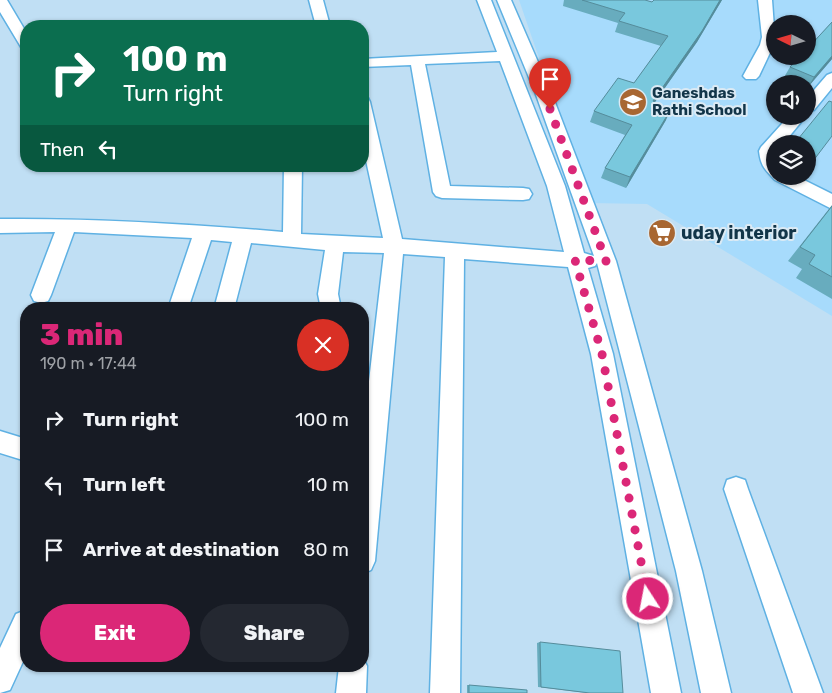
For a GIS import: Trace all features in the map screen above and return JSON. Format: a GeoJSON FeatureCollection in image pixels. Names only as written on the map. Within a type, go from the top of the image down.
{"type":"FeatureCollection","features":[{"type":"Feature","properties":{"kind":"street"},"geometry":{"type":"LineString","coordinates":[[0,0],[20,34]]}},
{"type":"Feature","properties":{"kind":"street"},"geometry":{"type":"LineString","coordinates":[[316,0],[321,20]]}},
{"type":"Feature","properties":{"kind":"street"},"geometry":{"type":"LineString","coordinates":[[751,76],[767,45],[769,37],[766,0]]}},
{"type":"Feature","properties":{"kind":"street"},"geometry":{"type":"LineString","coordinates":[[494,1],[504,56],[556,186],[602,354],[666,693]]}},
{"type":"Feature","properties":{"kind":"street"},"geometry":{"type":"LineString","coordinates":[[494,1],[543,92],[606,261],[689,571],[716,693]]}},
{"type":"Feature","properties":{"kind":"street"},"geometry":{"type":"LineString","coordinates":[[369,62],[504,56]]}},
{"type":"Feature","properties":{"kind":"street"},"geometry":{"type":"LineString","coordinates":[[417,59],[442,192],[523,194]]}},
{"type":"Feature","properties":{"kind":"street"},"geometry":{"type":"LineString","coordinates":[[816,97],[832,78]]}},
{"type":"Feature","properties":{"kind":"street"},"geometry":{"type":"LineString","coordinates":[[782,135],[790,125]]}},
{"type":"Feature","properties":{"kind":"street"},"geometry":{"type":"LineString","coordinates":[[369,134],[394,246],[369,490]]}},
{"type":"Feature","properties":{"kind":"street"},"geometry":{"type":"LineString","coordinates":[[292,240],[293,172]]}},
{"type":"Feature","properties":{"kind":"street"},"geometry":{"type":"LineString","coordinates":[[799,185],[832,202]]}},
{"type":"Feature","properties":{"kind":"street"},"geometry":{"type":"LineString","coordinates":[[0,226],[67,225],[204,232],[335,244],[394,246],[606,261]]}},
{"type":"Feature","properties":{"kind":"street"},"geometry":{"type":"LineString","coordinates":[[41,295],[67,225]]}},
{"type":"Feature","properties":{"kind":"street"},"geometry":{"type":"LineString","coordinates":[[180,302],[204,232]]}},
{"type":"Feature","properties":{"kind":"street"},"geometry":{"type":"LineString","coordinates":[[226,302],[243,236]]}},
{"type":"Feature","properties":{"kind":"street"},"geometry":{"type":"LineString","coordinates":[[330,302],[328,294],[335,244]]}},
{"type":"Feature","properties":{"kind":"street"},"geometry":{"type":"LineString","coordinates":[[445,693],[454,250]]}},
{"type":"Feature","properties":{"kind":"street"},"geometry":{"type":"LineString","coordinates":[[369,408],[376,419]]}},
{"type":"Feature","properties":{"kind":"street"},"geometry":{"type":"LineString","coordinates":[[0,442],[20,448]]}},
{"type":"Feature","properties":{"kind":"street"},"geometry":{"type":"LineString","coordinates":[[736,489],[808,693]]}},
{"type":"Feature","properties":{"kind":"street"},"geometry":{"type":"LineString","coordinates":[[0,680],[20,637]]}},
{"type":"Feature","properties":{"kind":"street"},"geometry":{"type":"LineString","coordinates":[[351,693],[353,672]]}},
{"type":"Feature","properties":{"kind":"shaded area"},"geometry":{"type":"Polygon","coordinates":[[[519,0],[832,0],[832,316],[647,204],[589,203],[519,0]]]}},
{"type":"Feature","properties":{"kind":"building"},"geometry":{"type":"Polygon","coordinates":[[[582,0],[645,0],[652,2],[654,0],[720,0],[702,31],[653,101],[671,109],[630,177],[605,168],[632,125],[594,111],[618,78],[634,83],[668,36],[619,21],[625,13],[582,0]]]}},
{"type":"Feature","properties":{"kind":"building"},"geometry":{"type":"Polygon","coordinates":[[[832,22],[832,56],[816,75],[809,75],[790,67],[792,65],[816,65],[816,39],[832,22]]]}},
{"type":"Feature","properties":{"kind":"building"},"geometry":{"type":"Polygon","coordinates":[[[829,101],[832,102],[832,136],[816,157],[816,135],[801,135],[809,125],[816,125],[816,117],[829,101]]]}},
{"type":"Feature","properties":{"kind":"building"},"geometry":{"type":"Polygon","coordinates":[[[832,206],[832,277],[809,264],[815,255],[800,247],[832,206]]]}},
{"type":"Feature","properties":{"kind":"building"},"geometry":{"type":"Polygon","coordinates":[[[540,642],[620,651],[623,693],[590,693],[541,687],[540,642]]]}},
{"type":"Feature","properties":{"kind":"building"},"geometry":{"type":"Polygon","coordinates":[[[469,685],[527,690],[527,693],[469,693],[469,685]]]}},
{"type":"Feature","properties":{"kind":"place","name":"Ganeshdas Rathi School"},"geometry":{"type":"Point","coordinates":[633,102]}},
{"type":"Feature","properties":{"kind":"place","name":"uday interior"},"geometry":{"type":"Point","coordinates":[662,233]}},
{"type":"Feature","properties":{"kind":"route"},"geometry":{"type":"LineString","coordinates":[[550,109],[606,261],[575,260],[602,354],[648,599]]}}]}
